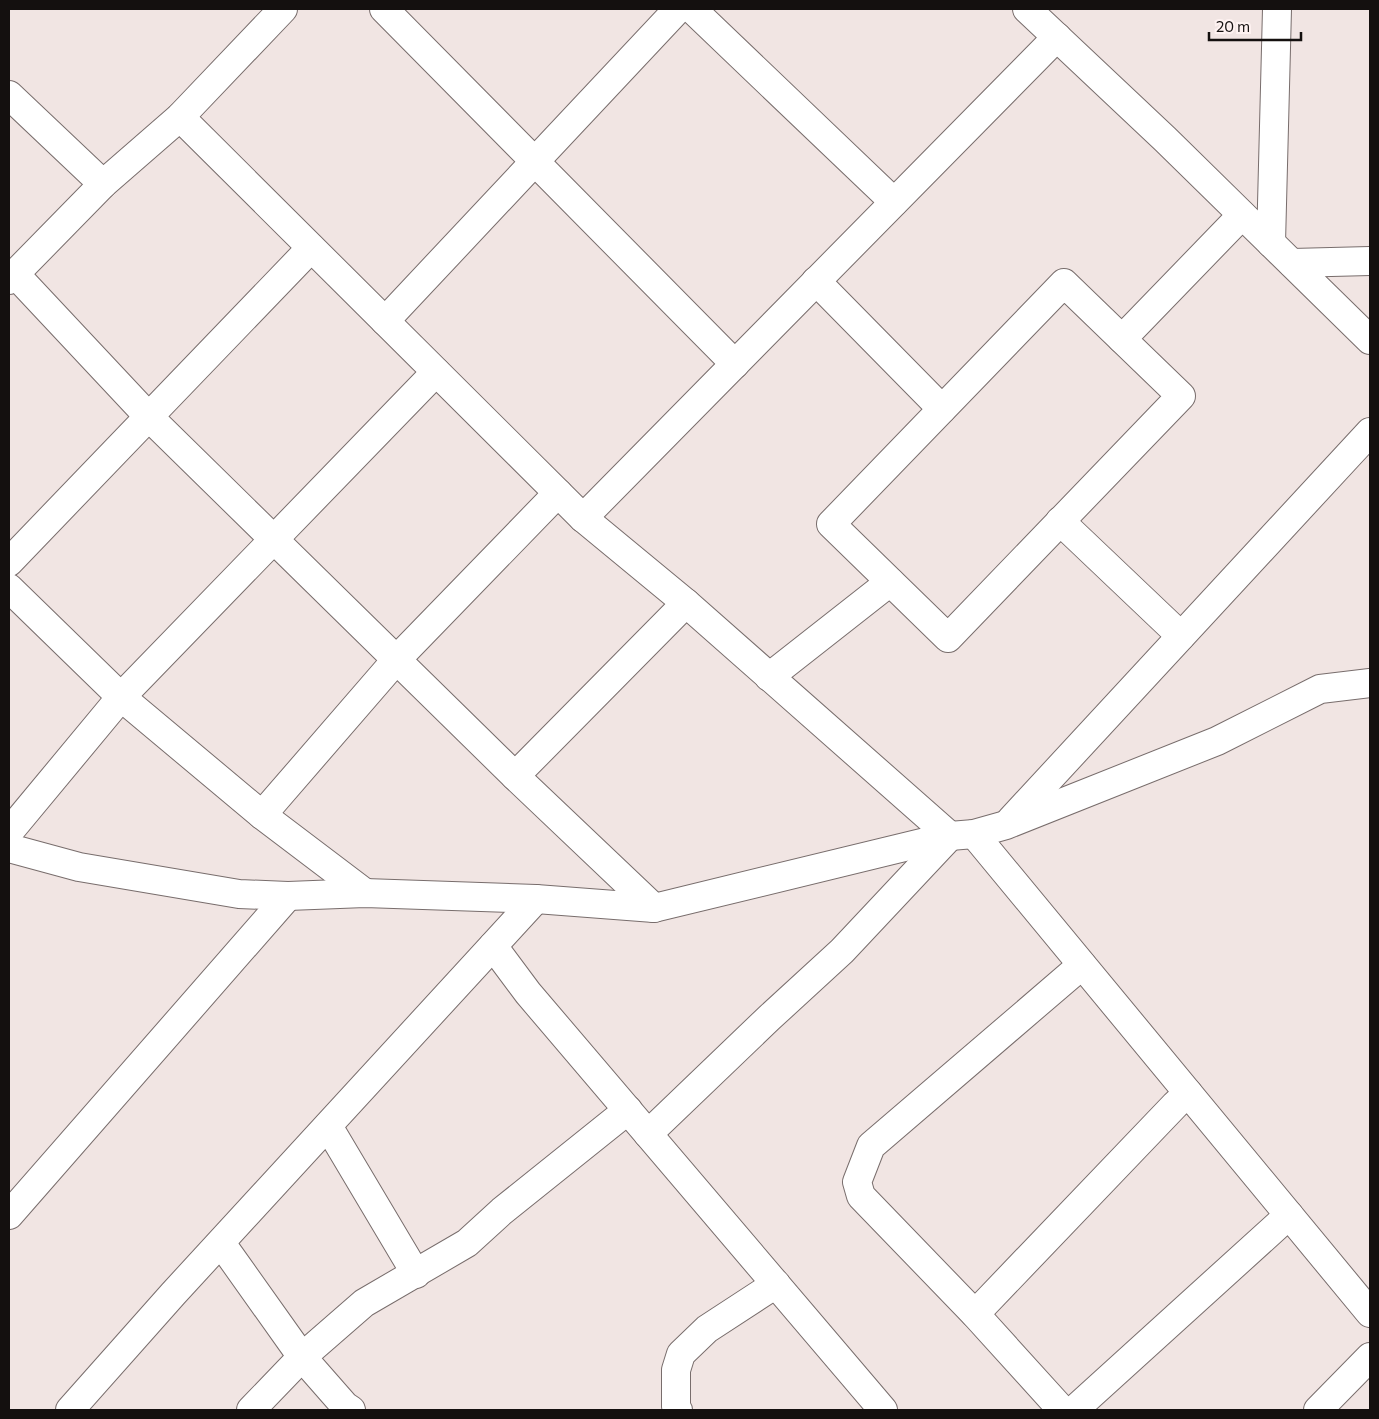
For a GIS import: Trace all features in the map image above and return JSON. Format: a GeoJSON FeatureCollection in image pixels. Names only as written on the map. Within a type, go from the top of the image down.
{"type":"FeatureCollection","features":[{"type":"Feature","properties":{"kind":"street"},"geometry":{"type":"LineString","coordinates":[[281,9],[180,117],[103,184],[12,277],[148,417],[515,776],[654,908]]}},
{"type":"Feature","properties":{"kind":"street"},"geometry":{"type":"LineString","coordinates":[[384,9],[735,364]]}},
{"type":"Feature","properties":{"kind":"street"},"geometry":{"type":"LineString","coordinates":[[385,321],[678,9]]}},
{"type":"Feature","properties":{"kind":"street"},"geometry":{"type":"LineString","coordinates":[[692,9],[894,202]]}},
{"type":"Feature","properties":{"kind":"street"},"geometry":{"type":"LineString","coordinates":[[1027,9],[1165,139],[1370,340]]}},
{"type":"Feature","properties":{"kind":"street"},"geometry":{"type":"LineString","coordinates":[[1271,243],[1277,9]]}},
{"type":"Feature","properties":{"kind":"street"},"geometry":{"type":"LineString","coordinates":[[583,518],[1057,38]]}},
{"type":"Feature","properties":{"kind":"street"},"geometry":{"type":"LineString","coordinates":[[9,95],[103,184]]}},
{"type":"Feature","properties":{"kind":"street"},"geometry":{"type":"LineString","coordinates":[[180,117],[583,518],[686,604],[769,677],[962,835],[1082,965],[1370,1313]]}},
{"type":"Feature","properties":{"kind":"street"},"geometry":{"type":"LineString","coordinates":[[1122,339],[1242,215]]}},
{"type":"Feature","properties":{"kind":"street"},"geometry":{"type":"LineString","coordinates":[[9,562],[311,248]]}},
{"type":"Feature","properties":{"kind":"street"},"geometry":{"type":"LineString","coordinates":[[1292,263],[1370,261]]}},
{"type":"Feature","properties":{"kind":"street"},"geometry":{"type":"LineString","coordinates":[[816,281],[942,409]]}},
{"type":"Feature","properties":{"kind":"street"},"geometry":{"type":"LineString","coordinates":[[1064,283],[1181,396],[948,638],[831,524],[942,409],[1064,283]]}},
{"type":"Feature","properties":{"kind":"street"},"geometry":{"type":"LineString","coordinates":[[9,832],[121,697],[436,372]]}},
{"type":"Feature","properties":{"kind":"street"},"geometry":{"type":"LineString","coordinates":[[1006,825],[1370,432]]}},
{"type":"Feature","properties":{"kind":"street"},"geometry":{"type":"LineString","coordinates":[[262,815],[396,659],[558,493]]}},
{"type":"Feature","properties":{"kind":"street"},"geometry":{"type":"LineString","coordinates":[[1060,520],[1181,636]]}},
{"type":"Feature","properties":{"kind":"street"},"geometry":{"type":"LineString","coordinates":[[769,677],[890,582]]}},
{"type":"Feature","properties":{"kind":"street"},"geometry":{"type":"LineString","coordinates":[[9,588],[121,697],[262,815],[365,893]]}},
{"type":"Feature","properties":{"kind":"street"},"geometry":{"type":"LineString","coordinates":[[515,776],[686,604]]}},
{"type":"Feature","properties":{"kind":"street"},"geometry":{"type":"LineString","coordinates":[[9,848],[78,867],[239,894],[288,896],[365,893],[536,899],[654,908],[1006,825],[1217,741],[1320,689],[1370,683]]}},
{"type":"Feature","properties":{"kind":"street"},"geometry":{"type":"LineString","coordinates":[[648,1134],[962,835]]}},
{"type":"Feature","properties":{"kind":"street"},"geometry":{"type":"LineString","coordinates":[[9,1215],[288,896]]}},
{"type":"Feature","properties":{"kind":"street"},"geometry":{"type":"LineString","coordinates":[[70,1410],[220,1243],[536,899]]}},
{"type":"Feature","properties":{"kind":"street"},"geometry":{"type":"LineString","coordinates":[[493,946],[528,993],[883,1410]]}},
{"type":"Feature","properties":{"kind":"street"},"geometry":{"type":"LineString","coordinates":[[1062,1410],[974,1314],[861,1196],[857,1182],[871,1146],[1082,965]]}},
{"type":"Feature","properties":{"kind":"street"},"geometry":{"type":"LineString","coordinates":[[974,1314],[1188,1093]]}},
{"type":"Feature","properties":{"kind":"street"},"geometry":{"type":"LineString","coordinates":[[251,1410],[302,1357],[364,1303],[467,1243],[502,1211],[628,1110]]}},
{"type":"Feature","properties":{"kind":"street"},"geometry":{"type":"LineString","coordinates":[[328,1126],[416,1274]]}},
{"type":"Feature","properties":{"kind":"street"},"geometry":{"type":"LineString","coordinates":[[1074,1410],[1289,1215]]}},
{"type":"Feature","properties":{"kind":"street"},"geometry":{"type":"LineString","coordinates":[[220,1243],[302,1357],[345,1406],[351,1410]]}},
{"type":"Feature","properties":{"kind":"street"},"geometry":{"type":"LineString","coordinates":[[678,1410],[676,1407],[676,1370],[681,1354],[707,1329],[776,1284]]}},
{"type":"Feature","properties":{"kind":"street"},"geometry":{"type":"LineString","coordinates":[[1318,1410],[1370,1357]]}}]}
